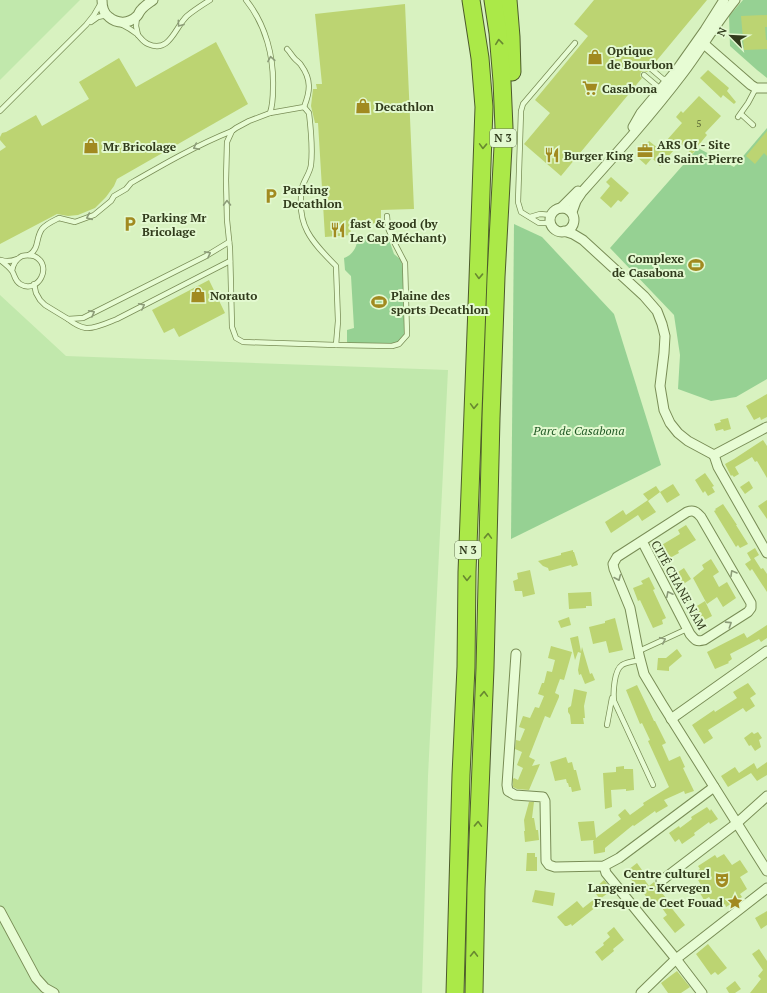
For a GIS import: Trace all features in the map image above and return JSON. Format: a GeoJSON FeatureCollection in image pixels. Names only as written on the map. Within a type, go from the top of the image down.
{"type":"FeatureCollection","features":[{"type":"Feature","properties":{"kind":"highway","name":"N 3"},"geometry":{"type":"LineString","coordinates":[[455,993],[466,667],[467,572],[484,107],[480,58],[471,0]]}},
{"type":"Feature","properties":{"kind":"highway","name":"N 3"},"geometry":{"type":"LineString","coordinates":[[474,993],[496,277],[504,128],[498,33],[493,0]]}},
{"type":"Feature","properties":{"kind":"highway","name":"N 3"},"geometry":{"type":"LineString","coordinates":[[496,277],[511,182],[513,147],[511,7]]}},
{"type":"Feature","properties":{"kind":"street"},"geometry":{"type":"LineString","coordinates":[[139,13],[142,0]]}},
{"type":"Feature","properties":{"kind":"street"},"geometry":{"type":"LineString","coordinates":[[102,1],[103,9],[110,18],[122,22],[130,21],[153,0]]}},
{"type":"Feature","properties":{"kind":"street"},"geometry":{"type":"LineString","coordinates":[[724,0],[705,30],[642,113],[632,131],[571,198],[561,208],[553,212],[551,219],[553,227],[556,230],[573,234],[583,240],[644,296],[657,311],[665,336],[660,386],[664,410],[670,423],[678,433],[688,441],[714,455],[718,467],[767,553]]}},
{"type":"Feature","properties":{"kind":"street"},"geometry":{"type":"LineString","coordinates":[[583,240],[574,224],[572,212],[576,201],[582,192],[635,133],[683,73],[735,0]]}},
{"type":"Feature","properties":{"kind":"street"},"geometry":{"type":"LineString","coordinates":[[705,30],[702,40],[704,44],[751,85],[756,88],[767,88]]}},
{"type":"Feature","properties":{"kind":"street"},"geometry":{"type":"LineString","coordinates":[[561,208],[568,209],[572,212]]}},
{"type":"Feature","properties":{"kind":"street"},"geometry":{"type":"LineString","coordinates":[[564,231],[568,230],[574,224]]}},
{"type":"Feature","properties":{"kind":"street"},"geometry":{"type":"LineString","coordinates":[[714,455],[767,427]]}},
{"type":"Feature","properties":{"kind":"street","name":"CITÉ CHANE NAM"},"geometry":{"type":"LineString","coordinates":[[642,541],[690,634],[699,642],[748,612],[751,608],[750,603],[701,517],[697,512],[692,510],[687,512],[617,557],[613,564],[630,608],[644,674],[767,871]]}},
{"type":"Feature","properties":{"kind":"street"},"geometry":{"type":"LineString","coordinates":[[671,719],[767,651]]}},
{"type":"Feature","properties":{"kind":"street"},"geometry":{"type":"LineString","coordinates":[[516,654],[507,785],[508,791],[515,796],[543,798],[545,801],[546,861],[549,865],[555,867],[604,866],[620,858],[714,787]]}},
{"type":"Feature","properties":{"kind":"street"},"geometry":{"type":"LineString","coordinates":[[661,881],[737,823],[767,796]]}},
{"type":"Feature","properties":{"kind":"street"},"geometry":{"type":"LineString","coordinates":[[604,866],[606,873],[702,993]]}},
{"type":"Feature","properties":{"kind":"street"},"geometry":{"type":"LineString","coordinates":[[641,993],[676,959],[767,888]]}},
{"type":"Feature","properties":{"kind":"street"},"geometry":{"type":"LineString","coordinates":[[0,911],[36,978],[45,988],[54,993]]}},
{"type":"Feature","properties":{"kind":"lane"},"geometry":{"type":"LineString","coordinates":[[86,25],[94,19],[110,18],[129,28],[148,44],[155,46],[164,45],[174,36],[178,26],[187,16],[210,0]]}},
{"type":"Feature","properties":{"kind":"lane"},"geometry":{"type":"LineString","coordinates":[[246,0],[260,22],[268,41],[272,59],[274,79],[273,106],[270,113]]}},
{"type":"Feature","properties":{"kind":"lane"},"geometry":{"type":"LineString","coordinates":[[0,111],[86,25],[102,1]]}},
{"type":"Feature","properties":{"kind":"lane"},"geometry":{"type":"LineString","coordinates":[[138,35],[136,26],[139,13]]}},
{"type":"Feature","properties":{"kind":"lane"},"geometry":{"type":"LineString","coordinates":[[551,219],[539,223],[522,212],[518,202],[521,111],[523,104],[575,43]]}},
{"type":"Feature","properties":{"kind":"lane"},"geometry":{"type":"LineString","coordinates":[[287,49],[295,60],[301,65],[307,77],[309,88],[304,107]]}},
{"type":"Feature","properties":{"kind":"lane"},"geometry":{"type":"LineString","coordinates":[[650,68],[663,79],[669,79]]}},
{"type":"Feature","properties":{"kind":"lane"},"geometry":{"type":"LineString","coordinates":[[644,76],[657,86],[658,93]]}},
{"type":"Feature","properties":{"kind":"lane"},"geometry":{"type":"LineString","coordinates":[[753,124],[739,115],[748,103],[756,88]]}},
{"type":"Feature","properties":{"kind":"lane"},"geometry":{"type":"LineString","coordinates":[[0,260],[13,261],[25,255],[29,255],[34,252],[38,237],[43,228],[52,221],[59,218],[75,222],[94,215],[111,201],[114,196],[126,189],[131,183],[210,140],[232,131],[249,121],[270,113],[304,107]]}},
{"type":"Feature","properties":{"kind":"lane"},"geometry":{"type":"LineString","coordinates":[[304,107],[309,113],[312,155],[311,167],[303,186],[300,205],[303,224],[309,236],[336,266],[338,321],[336,345]]}},
{"type":"Feature","properties":{"kind":"lane"},"geometry":{"type":"LineString","coordinates":[[232,131],[227,142],[226,150],[227,220],[232,327],[236,338],[243,342],[392,346],[399,344],[407,335],[405,263],[388,228],[387,216]]}},
{"type":"Feature","properties":{"kind":"lane"},"geometry":{"type":"LineString","coordinates":[[530,217],[540,214],[551,219]]}},
{"type":"Feature","properties":{"kind":"lane"},"geometry":{"type":"LineString","coordinates":[[68,320],[83,318],[211,253],[229,242]]}},
{"type":"Feature","properties":{"kind":"lane"},"geometry":{"type":"LineString","coordinates":[[20,257],[14,263],[12,271],[13,276],[20,284],[30,286],[39,281],[42,276],[43,269],[38,258],[29,255]]}},
{"type":"Feature","properties":{"kind":"lane"},"geometry":{"type":"LineString","coordinates":[[0,260],[12,271]]}},
{"type":"Feature","properties":{"kind":"lane"},"geometry":{"type":"LineString","coordinates":[[34,284],[40,300],[68,320],[86,328],[98,326],[117,319],[230,261]]}},
{"type":"Feature","properties":{"kind":"lane"},"geometry":{"type":"LineString","coordinates":[[607,725],[618,668],[687,628]]}},
{"type":"Feature","properties":{"kind":"lane"},"geometry":{"type":"LineString","coordinates":[[613,694],[614,701],[653,784]]}},
{"type":"Feature","properties":{"kind":"green space"},"geometry":{"type":"Polygon","coordinates":[[[0,0],[80,0],[0,80],[0,0]]]}},
{"type":"Feature","properties":{"kind":"green space"},"geometry":{"type":"Polygon","coordinates":[[[743,0],[767,0],[767,78],[730,46],[729,16],[743,0]]]}},
{"type":"Feature","properties":{"kind":"green space","name":"Complexe de Casabona"},"geometry":{"type":"Polygon","coordinates":[[[767,128],[767,379],[736,397],[711,401],[678,389],[680,355],[674,315],[610,248],[698,148],[734,167],[767,128]]]}},
{"type":"Feature","properties":{"kind":"green space","name":"Parc de Casabona"},"geometry":{"type":"Polygon","coordinates":[[[514,224],[542,237],[614,314],[661,465],[511,539],[514,224]]]}},
{"type":"Feature","properties":{"kind":"green space","name":"Plaine des sports Decathlon"},"geometry":{"type":"Polygon","coordinates":[[[387,234],[394,254],[400,259],[404,269],[405,341],[402,344],[351,347],[347,342],[347,330],[354,328],[351,276],[345,270],[344,258],[350,255],[354,250],[357,244],[357,237],[387,234]]]}},
{"type":"Feature","properties":{"kind":"green space"},"geometry":{"type":"Polygon","coordinates":[[[0,295],[66,356],[448,370],[428,776],[422,993],[0,993],[0,295]]]}},
{"type":"Feature","properties":{"kind":"building","name":"Casabona"},"geometry":{"type":"Polygon","coordinates":[[[594,0],[707,0],[653,65],[647,65],[646,68],[648,71],[641,72],[640,76],[642,78],[561,176],[524,144],[550,113],[535,100],[588,36],[574,24],[594,0]]]}},
{"type":"Feature","properties":{"kind":"building","name":"Decathlon"},"geometry":{"type":"Polygon","coordinates":[[[405,4],[414,209],[381,210],[381,223],[350,225],[351,235],[325,237],[318,123],[315,123],[311,106],[313,89],[317,89],[316,84],[322,84],[315,14],[405,4]]]}},
{"type":"Feature","properties":{"kind":"building"},"geometry":{"type":"Polygon","coordinates":[[[767,15],[767,27],[765,27],[767,49],[744,50],[741,16],[767,15]]]}},
{"type":"Feature","properties":{"kind":"building","name":"Mr Bricolage"},"geometry":{"type":"Polygon","coordinates":[[[216,42],[248,104],[117,179],[106,197],[95,208],[78,215],[68,216],[57,214],[0,244],[0,151],[6,147],[0,140],[2,133],[36,115],[42,126],[89,99],[79,82],[119,58],[136,87],[216,42]]]}},
{"type":"Feature","properties":{"kind":"building"},"geometry":{"type":"Polygon","coordinates":[[[708,70],[729,88],[727,91],[736,102],[734,104],[723,95],[721,98],[700,78],[708,70]]]}},
{"type":"Feature","properties":{"kind":"building"},"geometry":{"type":"Polygon","coordinates":[[[699,96],[721,116],[705,133],[707,135],[697,147],[698,148],[692,154],[680,143],[660,166],[652,158],[646,165],[636,156],[649,141],[659,149],[682,123],[676,117],[681,111],[683,113],[699,96]]]}},
{"type":"Feature","properties":{"kind":"building"},"geometry":{"type":"Polygon","coordinates":[[[767,131],[767,156],[764,153],[755,164],[746,156],[767,131]]]}},
{"type":"Feature","properties":{"kind":"building"},"geometry":{"type":"Polygon","coordinates":[[[611,177],[629,193],[621,202],[618,200],[611,208],[600,198],[610,186],[606,182],[611,177]]]}},
{"type":"Feature","properties":{"kind":"building","name":"Norauto"},"geometry":{"type":"Polygon","coordinates":[[[209,280],[225,313],[179,337],[174,328],[164,333],[152,310],[209,280]]]}},
{"type":"Feature","properties":{"kind":"building"},"geometry":{"type":"Polygon","coordinates":[[[767,394],[767,417],[761,420],[760,417],[754,420],[746,406],[767,394]]]}},
{"type":"Feature","properties":{"kind":"building"},"geometry":{"type":"Polygon","coordinates":[[[728,418],[731,429],[716,431],[714,424],[721,422],[720,420],[728,418]]]}},
{"type":"Feature","properties":{"kind":"building"},"geometry":{"type":"Polygon","coordinates":[[[763,440],[767,446],[767,478],[757,461],[755,462],[752,457],[735,467],[739,474],[734,477],[732,475],[731,476],[725,464],[763,440]]]}},
{"type":"Feature","properties":{"kind":"building"},"geometry":{"type":"Polygon","coordinates":[[[705,473],[714,486],[712,487],[715,492],[708,496],[705,491],[703,493],[695,480],[705,473]]]}},
{"type":"Feature","properties":{"kind":"building"},"geometry":{"type":"Polygon","coordinates":[[[749,481],[753,488],[745,494],[740,487],[749,481]]]}},
{"type":"Feature","properties":{"kind":"building"},"geometry":{"type":"Polygon","coordinates":[[[673,484],[680,495],[667,503],[660,492],[673,484]]]}},
{"type":"Feature","properties":{"kind":"building"},"geometry":{"type":"Polygon","coordinates":[[[656,486],[660,492],[648,501],[656,512],[642,521],[638,515],[611,533],[605,522],[623,510],[626,515],[648,500],[643,494],[656,486]]]}},
{"type":"Feature","properties":{"kind":"building"},"geometry":{"type":"Polygon","coordinates":[[[767,500],[767,519],[758,506],[767,500]]]}},
{"type":"Feature","properties":{"kind":"building"},"geometry":{"type":"Polygon","coordinates":[[[723,504],[748,544],[740,548],[738,545],[736,547],[714,511],[723,504]]]}},
{"type":"Feature","properties":{"kind":"building"},"geometry":{"type":"Polygon","coordinates":[[[686,525],[696,540],[678,551],[679,553],[668,559],[660,546],[680,534],[678,530],[686,525]]]}},
{"type":"Feature","properties":{"kind":"building"},"geometry":{"type":"Polygon","coordinates":[[[755,548],[759,555],[754,558],[761,569],[763,568],[767,574],[767,592],[752,569],[750,571],[745,564],[751,560],[747,553],[755,548]]]}},
{"type":"Feature","properties":{"kind":"building"},"geometry":{"type":"Polygon","coordinates":[[[573,550],[578,565],[572,567],[571,565],[549,571],[548,568],[543,566],[538,561],[561,555],[561,553],[573,550]]]}},
{"type":"Feature","properties":{"kind":"building"},"geometry":{"type":"Polygon","coordinates":[[[711,559],[719,572],[713,576],[719,587],[727,582],[736,598],[723,607],[717,597],[707,604],[693,578],[704,569],[702,565],[711,559]]]}},
{"type":"Feature","properties":{"kind":"building"},"geometry":{"type":"Polygon","coordinates":[[[684,568],[691,579],[682,585],[675,574],[684,568]]]}},
{"type":"Feature","properties":{"kind":"building"},"geometry":{"type":"Polygon","coordinates":[[[530,570],[535,594],[523,597],[522,591],[515,591],[513,581],[518,579],[517,573],[530,570]]]}},
{"type":"Feature","properties":{"kind":"building"},"geometry":{"type":"Polygon","coordinates":[[[649,577],[655,589],[653,590],[666,618],[662,620],[663,624],[653,628],[640,600],[638,601],[633,588],[643,584],[641,581],[649,577]]]}},
{"type":"Feature","properties":{"kind":"building"},"geometry":{"type":"Polygon","coordinates":[[[591,592],[592,606],[586,606],[586,608],[569,609],[568,593],[591,592]]]}},
{"type":"Feature","properties":{"kind":"building"},"geometry":{"type":"Polygon","coordinates":[[[705,601],[712,616],[699,623],[692,609],[705,601]]]}},
{"type":"Feature","properties":{"kind":"building"},"geometry":{"type":"Polygon","coordinates":[[[569,617],[571,625],[561,628],[558,621],[569,617]]]}},
{"type":"Feature","properties":{"kind":"building"},"geometry":{"type":"Polygon","coordinates":[[[615,618],[623,650],[609,653],[606,641],[593,644],[589,627],[605,623],[605,621],[615,618]]]}},
{"type":"Feature","properties":{"kind":"building"},"geometry":{"type":"Polygon","coordinates":[[[767,625],[767,638],[761,642],[759,639],[730,654],[732,659],[728,662],[729,663],[715,669],[707,652],[744,633],[747,638],[767,625]]]}},
{"type":"Feature","properties":{"kind":"building"},"geometry":{"type":"Polygon","coordinates":[[[578,636],[581,652],[582,647],[590,674],[592,673],[595,680],[585,684],[581,674],[579,675],[578,670],[581,653],[578,652],[575,660],[570,638],[578,636]]]}},
{"type":"Feature","properties":{"kind":"building"},"geometry":{"type":"Polygon","coordinates":[[[551,646],[572,652],[564,680],[560,679],[555,693],[559,695],[559,697],[550,718],[545,716],[529,757],[535,760],[532,766],[540,764],[529,790],[517,789],[513,787],[513,779],[518,780],[523,768],[517,765],[522,752],[515,749],[516,740],[520,741],[525,729],[519,727],[523,716],[530,718],[535,707],[539,708],[544,696],[538,694],[542,683],[544,683],[547,671],[552,672],[555,660],[548,658],[551,646]]]}},
{"type":"Feature","properties":{"kind":"building"},"geometry":{"type":"Polygon","coordinates":[[[677,649],[682,656],[669,667],[669,671],[657,670],[658,658],[666,658],[677,649]]]}},
{"type":"Feature","properties":{"kind":"building"},"geometry":{"type":"Polygon","coordinates":[[[748,683],[756,694],[750,698],[755,706],[746,712],[743,708],[708,730],[713,738],[704,744],[692,725],[714,710],[715,712],[737,698],[733,692],[748,683]]]}},
{"type":"Feature","properties":{"kind":"building"},"geometry":{"type":"Polygon","coordinates":[[[637,685],[666,743],[662,745],[669,761],[680,756],[685,767],[683,768],[694,791],[685,794],[684,791],[664,800],[668,806],[656,813],[655,811],[634,826],[633,825],[605,848],[605,852],[594,854],[594,840],[581,841],[578,822],[594,821],[596,838],[621,819],[618,815],[625,809],[630,815],[644,805],[643,803],[669,787],[648,741],[650,740],[642,723],[640,724],[626,690],[637,685]]]}},
{"type":"Feature","properties":{"kind":"building"},"geometry":{"type":"Polygon","coordinates":[[[574,689],[587,692],[584,706],[584,724],[571,724],[568,708],[571,706],[574,689]]]}},
{"type":"Feature","properties":{"kind":"building"},"geometry":{"type":"Polygon","coordinates":[[[752,732],[754,734],[758,732],[762,738],[759,740],[761,747],[755,751],[751,745],[749,746],[744,738],[752,732]]]}},
{"type":"Feature","properties":{"kind":"building"},"geometry":{"type":"Polygon","coordinates":[[[566,757],[568,763],[572,762],[574,770],[576,770],[581,790],[572,792],[566,779],[555,781],[550,762],[566,757]]]}},
{"type":"Feature","properties":{"kind":"building"},"geometry":{"type":"Polygon","coordinates":[[[767,762],[767,775],[757,781],[751,773],[728,787],[721,776],[735,767],[739,773],[754,763],[757,769],[767,762]]]}},
{"type":"Feature","properties":{"kind":"building"},"geometry":{"type":"Polygon","coordinates":[[[624,766],[624,769],[633,769],[634,790],[611,790],[612,807],[605,809],[603,773],[616,772],[616,767],[624,766]]]}},
{"type":"Feature","properties":{"kind":"building"},"geometry":{"type":"Polygon","coordinates":[[[529,802],[534,802],[532,818],[534,818],[536,830],[538,830],[539,840],[525,842],[524,820],[529,802]]]}},
{"type":"Feature","properties":{"kind":"building"},"geometry":{"type":"Polygon","coordinates":[[[707,807],[710,811],[711,809],[718,819],[710,824],[709,822],[694,833],[695,835],[682,844],[679,839],[675,842],[669,833],[679,826],[680,828],[692,819],[691,817],[707,807]]]}},
{"type":"Feature","properties":{"kind":"building"},"geometry":{"type":"Polygon","coordinates":[[[527,853],[535,853],[535,857],[537,857],[537,871],[526,871],[527,853]]]}},
{"type":"Feature","properties":{"kind":"building"},"geometry":{"type":"Polygon","coordinates":[[[724,854],[732,865],[740,860],[748,872],[740,877],[747,889],[740,894],[742,897],[726,907],[725,904],[717,909],[709,897],[704,900],[697,888],[701,885],[694,873],[700,869],[698,866],[715,855],[717,858],[724,854]]]}},
{"type":"Feature","properties":{"kind":"building"},"geometry":{"type":"Polygon","coordinates":[[[637,863],[642,870],[639,872],[649,886],[654,882],[685,925],[675,933],[663,918],[667,915],[657,901],[652,905],[640,888],[639,889],[630,878],[627,880],[623,874],[637,863]]]}},
{"type":"Feature","properties":{"kind":"building"},"geometry":{"type":"Polygon","coordinates":[[[604,880],[612,890],[600,899],[593,890],[604,880]]]}},
{"type":"Feature","properties":{"kind":"building"},"geometry":{"type":"Polygon","coordinates":[[[535,890],[555,893],[553,906],[532,902],[535,890]]]}},
{"type":"Feature","properties":{"kind":"building"},"geometry":{"type":"Polygon","coordinates":[[[597,897],[601,903],[572,926],[571,924],[565,926],[557,917],[577,901],[583,908],[597,897]]]}},
{"type":"Feature","properties":{"kind":"building"},"geometry":{"type":"Polygon","coordinates":[[[767,911],[767,925],[761,929],[755,918],[767,911]]]}},
{"type":"Feature","properties":{"kind":"building"},"geometry":{"type":"Polygon","coordinates":[[[614,927],[624,940],[602,961],[595,952],[604,945],[603,943],[610,937],[607,933],[614,927]]]}},
{"type":"Feature","properties":{"kind":"building"},"geometry":{"type":"Polygon","coordinates":[[[708,944],[727,968],[718,975],[715,972],[711,975],[696,954],[708,944]]]}},
{"type":"Feature","properties":{"kind":"building"},"geometry":{"type":"Polygon","coordinates":[[[759,949],[767,961],[767,993],[750,993],[761,979],[758,976],[763,970],[752,954],[759,949]]]}},
{"type":"Feature","properties":{"kind":"building"},"geometry":{"type":"Polygon","coordinates":[[[677,971],[690,987],[681,993],[668,993],[661,983],[677,971]]]}},
{"type":"Feature","properties":{"kind":"building"},"geometry":{"type":"Polygon","coordinates":[[[735,981],[741,989],[735,993],[729,993],[726,988],[735,981]]]}},
{"type":"Feature","properties":{"kind":"place","name":"Optique de Bourbon"},"geometry":{"type":"Point","coordinates":[595,57]}},
{"type":"Feature","properties":{"kind":"place","name":"Casabona"},"geometry":{"type":"Point","coordinates":[590,88]}},
{"type":"Feature","properties":{"kind":"place","name":"Decathlon"},"geometry":{"type":"Point","coordinates":[363,106]}},
{"type":"Feature","properties":{"kind":"place","name":"Mr Bricolage"},"geometry":{"type":"Point","coordinates":[91,146]}},
{"type":"Feature","properties":{"kind":"place","name":"ARS OI - Site de Saint-Pierre"},"geometry":{"type":"Point","coordinates":[645,151]}},
{"type":"Feature","properties":{"kind":"place","name":"Burger King"},"geometry":{"type":"Point","coordinates":[552,155]}},
{"type":"Feature","properties":{"kind":"place","name":"Parking Decathlon"},"geometry":{"type":"Point","coordinates":[271,196]}},
{"type":"Feature","properties":{"kind":"place","name":"Parking Mr Bricolage"},"geometry":{"type":"Point","coordinates":[130,224]}},
{"type":"Feature","properties":{"kind":"place","name":"fast & good (by Le Cap Méchant)"},"geometry":{"type":"Point","coordinates":[338,230]}},
{"type":"Feature","properties":{"kind":"place","name":"Complexe de Casabona"},"geometry":{"type":"Point","coordinates":[696,265]}},
{"type":"Feature","properties":{"kind":"place","name":"Norauto"},"geometry":{"type":"Point","coordinates":[198,295]}},
{"type":"Feature","properties":{"kind":"place","name":"Plaine des sports Decathlon"},"geometry":{"type":"Point","coordinates":[379,302]}},
{"type":"Feature","properties":{"kind":"place","name":"Centre culturel Langenier - Kervegen"},"geometry":{"type":"Point","coordinates":[722,880]}},
{"type":"Feature","properties":{"kind":"place","name":"Fresque de Ceet Fouad"},"geometry":{"type":"Point","coordinates":[735,902]}}]}
